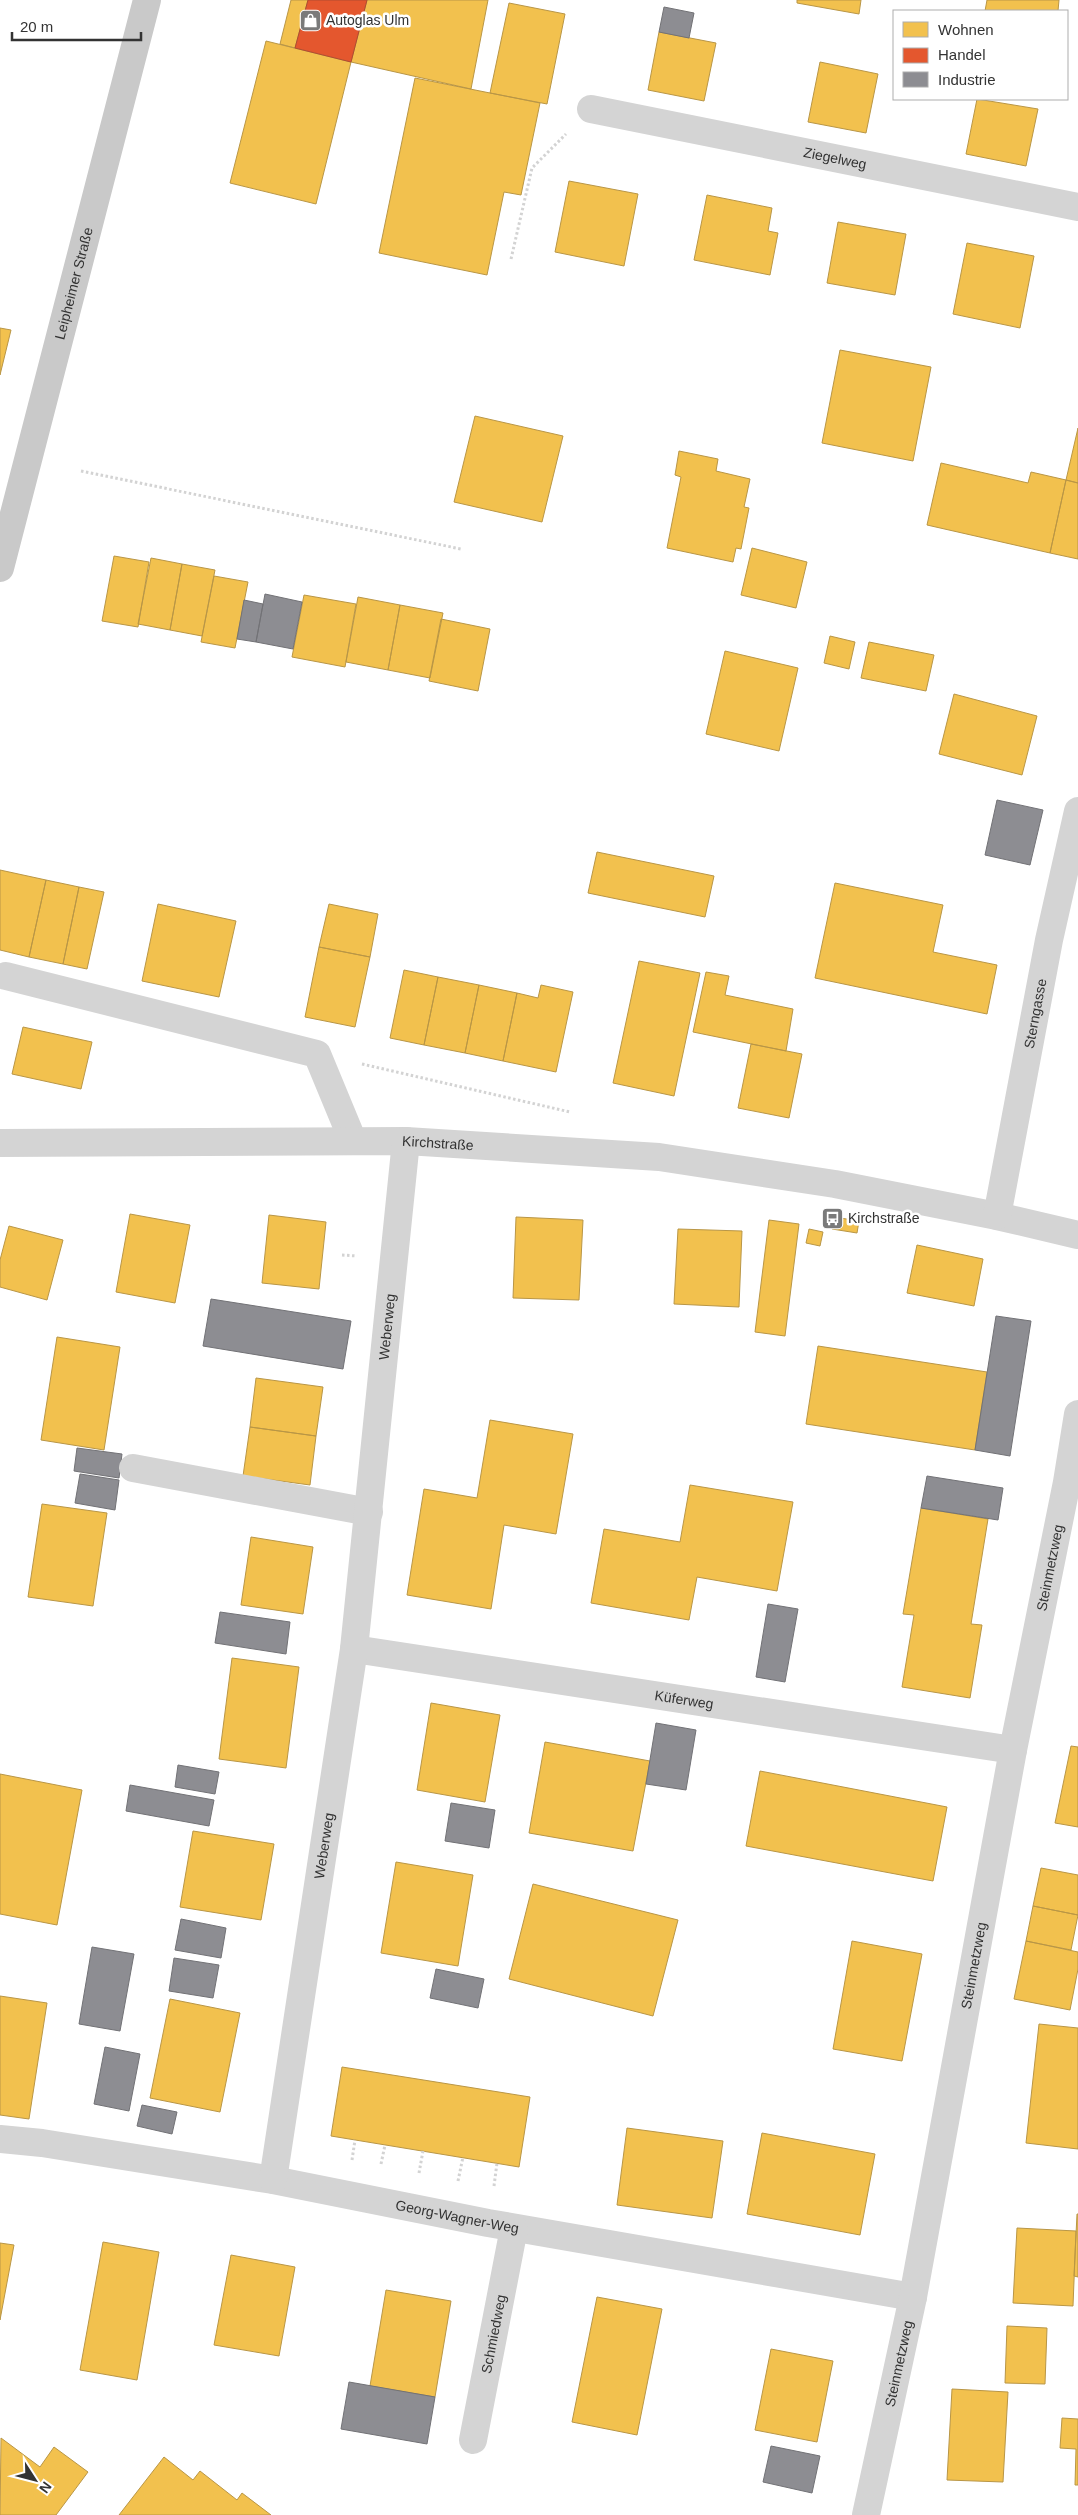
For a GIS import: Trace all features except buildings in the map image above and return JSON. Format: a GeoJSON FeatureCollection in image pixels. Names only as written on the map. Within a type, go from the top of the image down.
{"type":"FeatureCollection","features":[{"type":"Feature","properties":{"kind":"main road","name":"Leipheimer Straße"},"geometry":{"type":"LineString","coordinates":[[0,568],[147,0]]}},
{"type":"Feature","properties":{"kind":"street","name":"Ziegelweg"},"geometry":{"type":"LineString","coordinates":[[592,108],[1078,207]]}},
{"type":"Feature","properties":{"kind":"street","name":"Sterngasse"},"geometry":{"type":"LineString","coordinates":[[996,1216],[1052,924],[1077,820]]}},
{"type":"Feature","properties":{"kind":"street"},"geometry":{"type":"LineString","coordinates":[[6,976],[317,1054],[354,1141]]}},
{"type":"Feature","properties":{"kind":"street","name":"Kirchstraße"},"geometry":{"type":"LineString","coordinates":[[0,1143],[406,1141],[659,1157],[835,1184],[996,1216],[1078,1235]]}},
{"type":"Feature","properties":{"kind":"street","name":"Weberweg"},"geometry":{"type":"LineString","coordinates":[[274,2180],[354,1649],[406,1141]]}},
{"type":"Feature","properties":{"kind":"street","name":"Steinmetzweg"},"geometry":{"type":"LineString","coordinates":[[866,2515],[913,2297],[1013,1750],[1067,1482],[1078,1414]]}},
{"type":"Feature","properties":{"kind":"street"},"geometry":{"type":"LineString","coordinates":[[133,1468],[368,1512]]}},
{"type":"Feature","properties":{"kind":"street","name":"Küferweg"},"geometry":{"type":"LineString","coordinates":[[354,1649],[1013,1750]]}},
{"type":"Feature","properties":{"kind":"street","name":"Georg-Wagner-Weg"},"geometry":{"type":"LineString","coordinates":[[0,2139],[42,2143],[274,2180],[514,2228],[913,2297]]}},
{"type":"Feature","properties":{"kind":"street","name":"Schmiedweg"},"geometry":{"type":"LineString","coordinates":[[473,2440],[514,2228]]}},
{"type":"Feature","properties":{"kind":"path"},"geometry":{"type":"LineString","coordinates":[[511,259],[532,168],[592,108]]}},
{"type":"Feature","properties":{"kind":"path"},"geometry":{"type":"LineString","coordinates":[[80,471],[461,549]]}},
{"type":"Feature","properties":{"kind":"path"},"geometry":{"type":"LineString","coordinates":[[317,1054],[579,1114]]}},
{"type":"Feature","properties":{"kind":"place","name":"Autoglas Ulm"},"geometry":{"type":"Point","coordinates":[310,20]}},
{"type":"Feature","properties":{"kind":"place","name":"Kirchstraße"},"geometry":{"type":"Point","coordinates":[832,1218]}}]}
